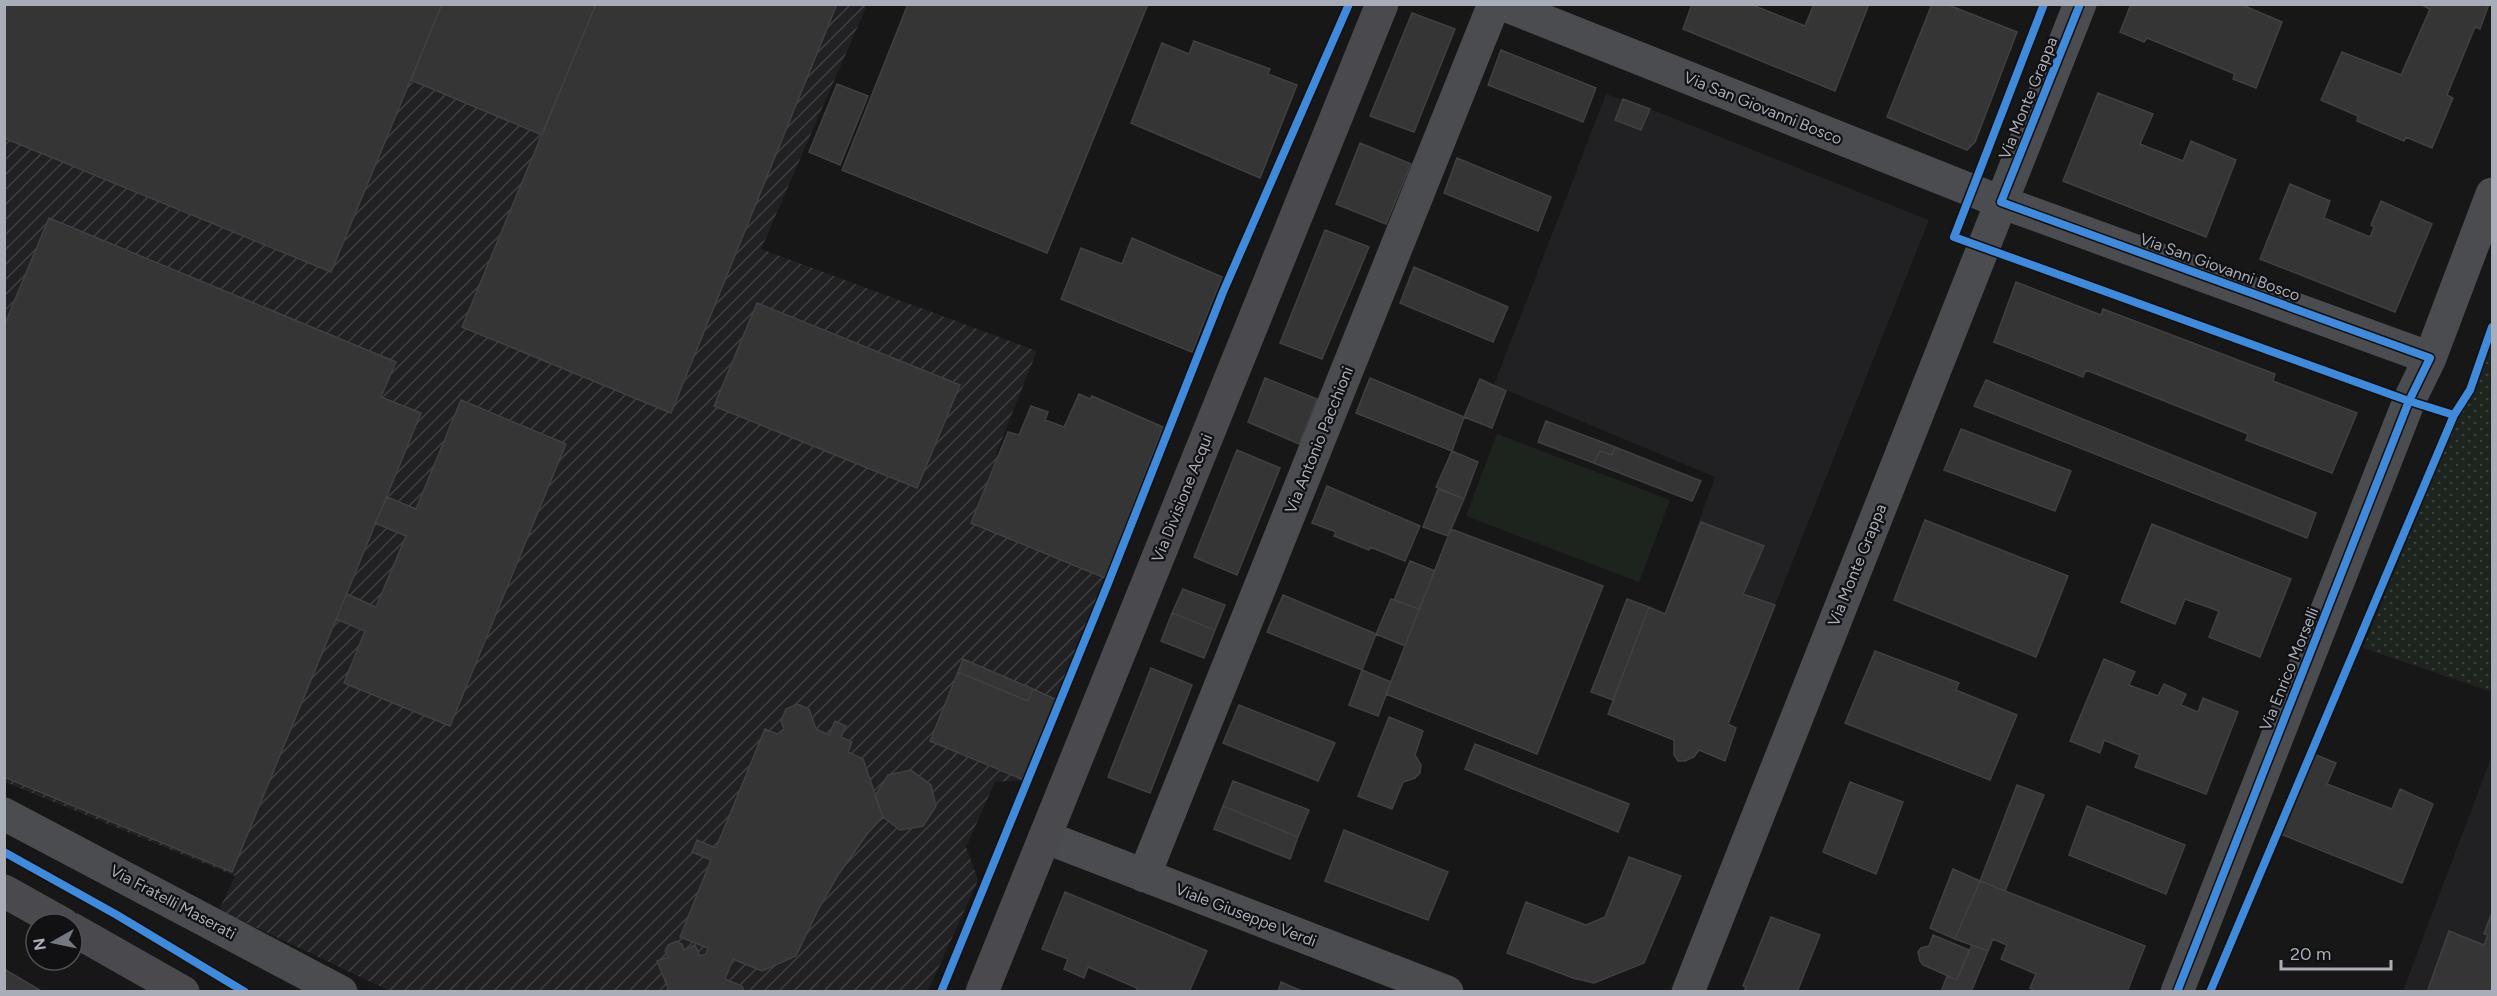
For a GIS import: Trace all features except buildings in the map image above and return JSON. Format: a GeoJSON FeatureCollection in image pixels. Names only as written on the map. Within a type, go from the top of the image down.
{"type":"FeatureCollection","features":[{"type":"Feature","properties":{"kind":"main road","name":"Via Divisione Acqui"},"geometry":{"type":"LineString","coordinates":[[982,992],[1382,4]]}},
{"type":"Feature","properties":{"kind":"main road"},"geometry":{"type":"LineString","coordinates":[[4,891],[42,912]]}},
{"type":"Feature","properties":{"kind":"main road"},"geometry":{"type":"LineString","coordinates":[[84,936],[183,992]]}},
{"type":"Feature","properties":{"kind":"street","name":"Via Antonio Pacchioni"},"geometry":{"type":"LineString","coordinates":[[1144,876],[1494,4]]}},
{"type":"Feature","properties":{"kind":"street","name":"Via San Giovanni Bosco"},"geometry":{"type":"LineString","coordinates":[[1502,4],[2001,202],[2430,358]]}},
{"type":"Feature","properties":{"kind":"street","name":"Via Monte Grappa"},"geometry":{"type":"LineString","coordinates":[[1688,992],[2080,4]]}},
{"type":"Feature","properties":{"kind":"street","name":"Via Enrico Morselli"},"geometry":{"type":"LineString","coordinates":[[2176,992],[2409,401],[2430,358],[2493,194]]}},
{"type":"Feature","properties":{"kind":"street","name":"Via Fratelli Maserati"},"geometry":{"type":"LineString","coordinates":[[4,814],[341,992]]}},
{"type":"Feature","properties":{"kind":"street","name":"Viale Giuseppe Verdi"},"geometry":{"type":"LineString","coordinates":[[1045,837],[1447,992]]}},
{"type":"Feature","properties":{"kind":"shaded area"},"geometry":{"type":"Polygon","coordinates":[[[4,5],[867,5],[761,249],[1037,351],[996,454],[1137,505],[1024,780],[995,782],[966,847],[978,880],[928,991],[390,991],[219,910],[235,876],[5,782],[4,5]]]}},
{"type":"Feature","properties":{"kind":"shaded area"},"geometry":{"type":"Polygon","coordinates":[[[1606,94],[1650,109],[1929,220],[1728,723],[1736,728],[1725,761],[1699,750],[1694,757],[1678,761],[1674,755],[1674,739],[1608,714],[1613,700],[1591,692],[1627,599],[1665,614],[1715,477],[1494,385],[1606,94]]]}},
{"type":"Feature","properties":{"kind":"shaded area"},"geometry":{"type":"Polygon","coordinates":[[[2492,335],[2492,692],[2363,648],[2492,335]]]}},
{"type":"Feature","properties":{"kind":"shaded area"},"geometry":{"type":"Polygon","coordinates":[[[1497,434],[1670,500],[1639,582],[1466,516],[1497,434]]]}},
{"type":"Feature","properties":{"kind":"shaded area"},"geometry":{"type":"Polygon","coordinates":[[[2492,755],[2492,991],[2403,991],[2492,755]]]}},
{"type":"Feature","properties":{"kind":"cycle path"},"geometry":{"type":"LineString","coordinates":[[941,992],[1107,586],[1223,292],[1349,4]]}},
{"type":"Feature","properties":{"kind":"cycle path"},"geometry":{"type":"LineString","coordinates":[[2044,4],[1954,237],[2409,401],[2454,415]]}},
{"type":"Feature","properties":{"kind":"cycle path"},"geometry":{"type":"LineString","coordinates":[[2080,4],[2001,202],[2430,358],[2409,401],[2177,992]]}},
{"type":"Feature","properties":{"kind":"cycle path"},"geometry":{"type":"LineString","coordinates":[[2210,992],[2454,415],[2470,390],[2492,327]]}},
{"type":"Feature","properties":{"kind":"cycle path"},"geometry":{"type":"LineString","coordinates":[[4,852],[117,915],[245,992]]}}]}
